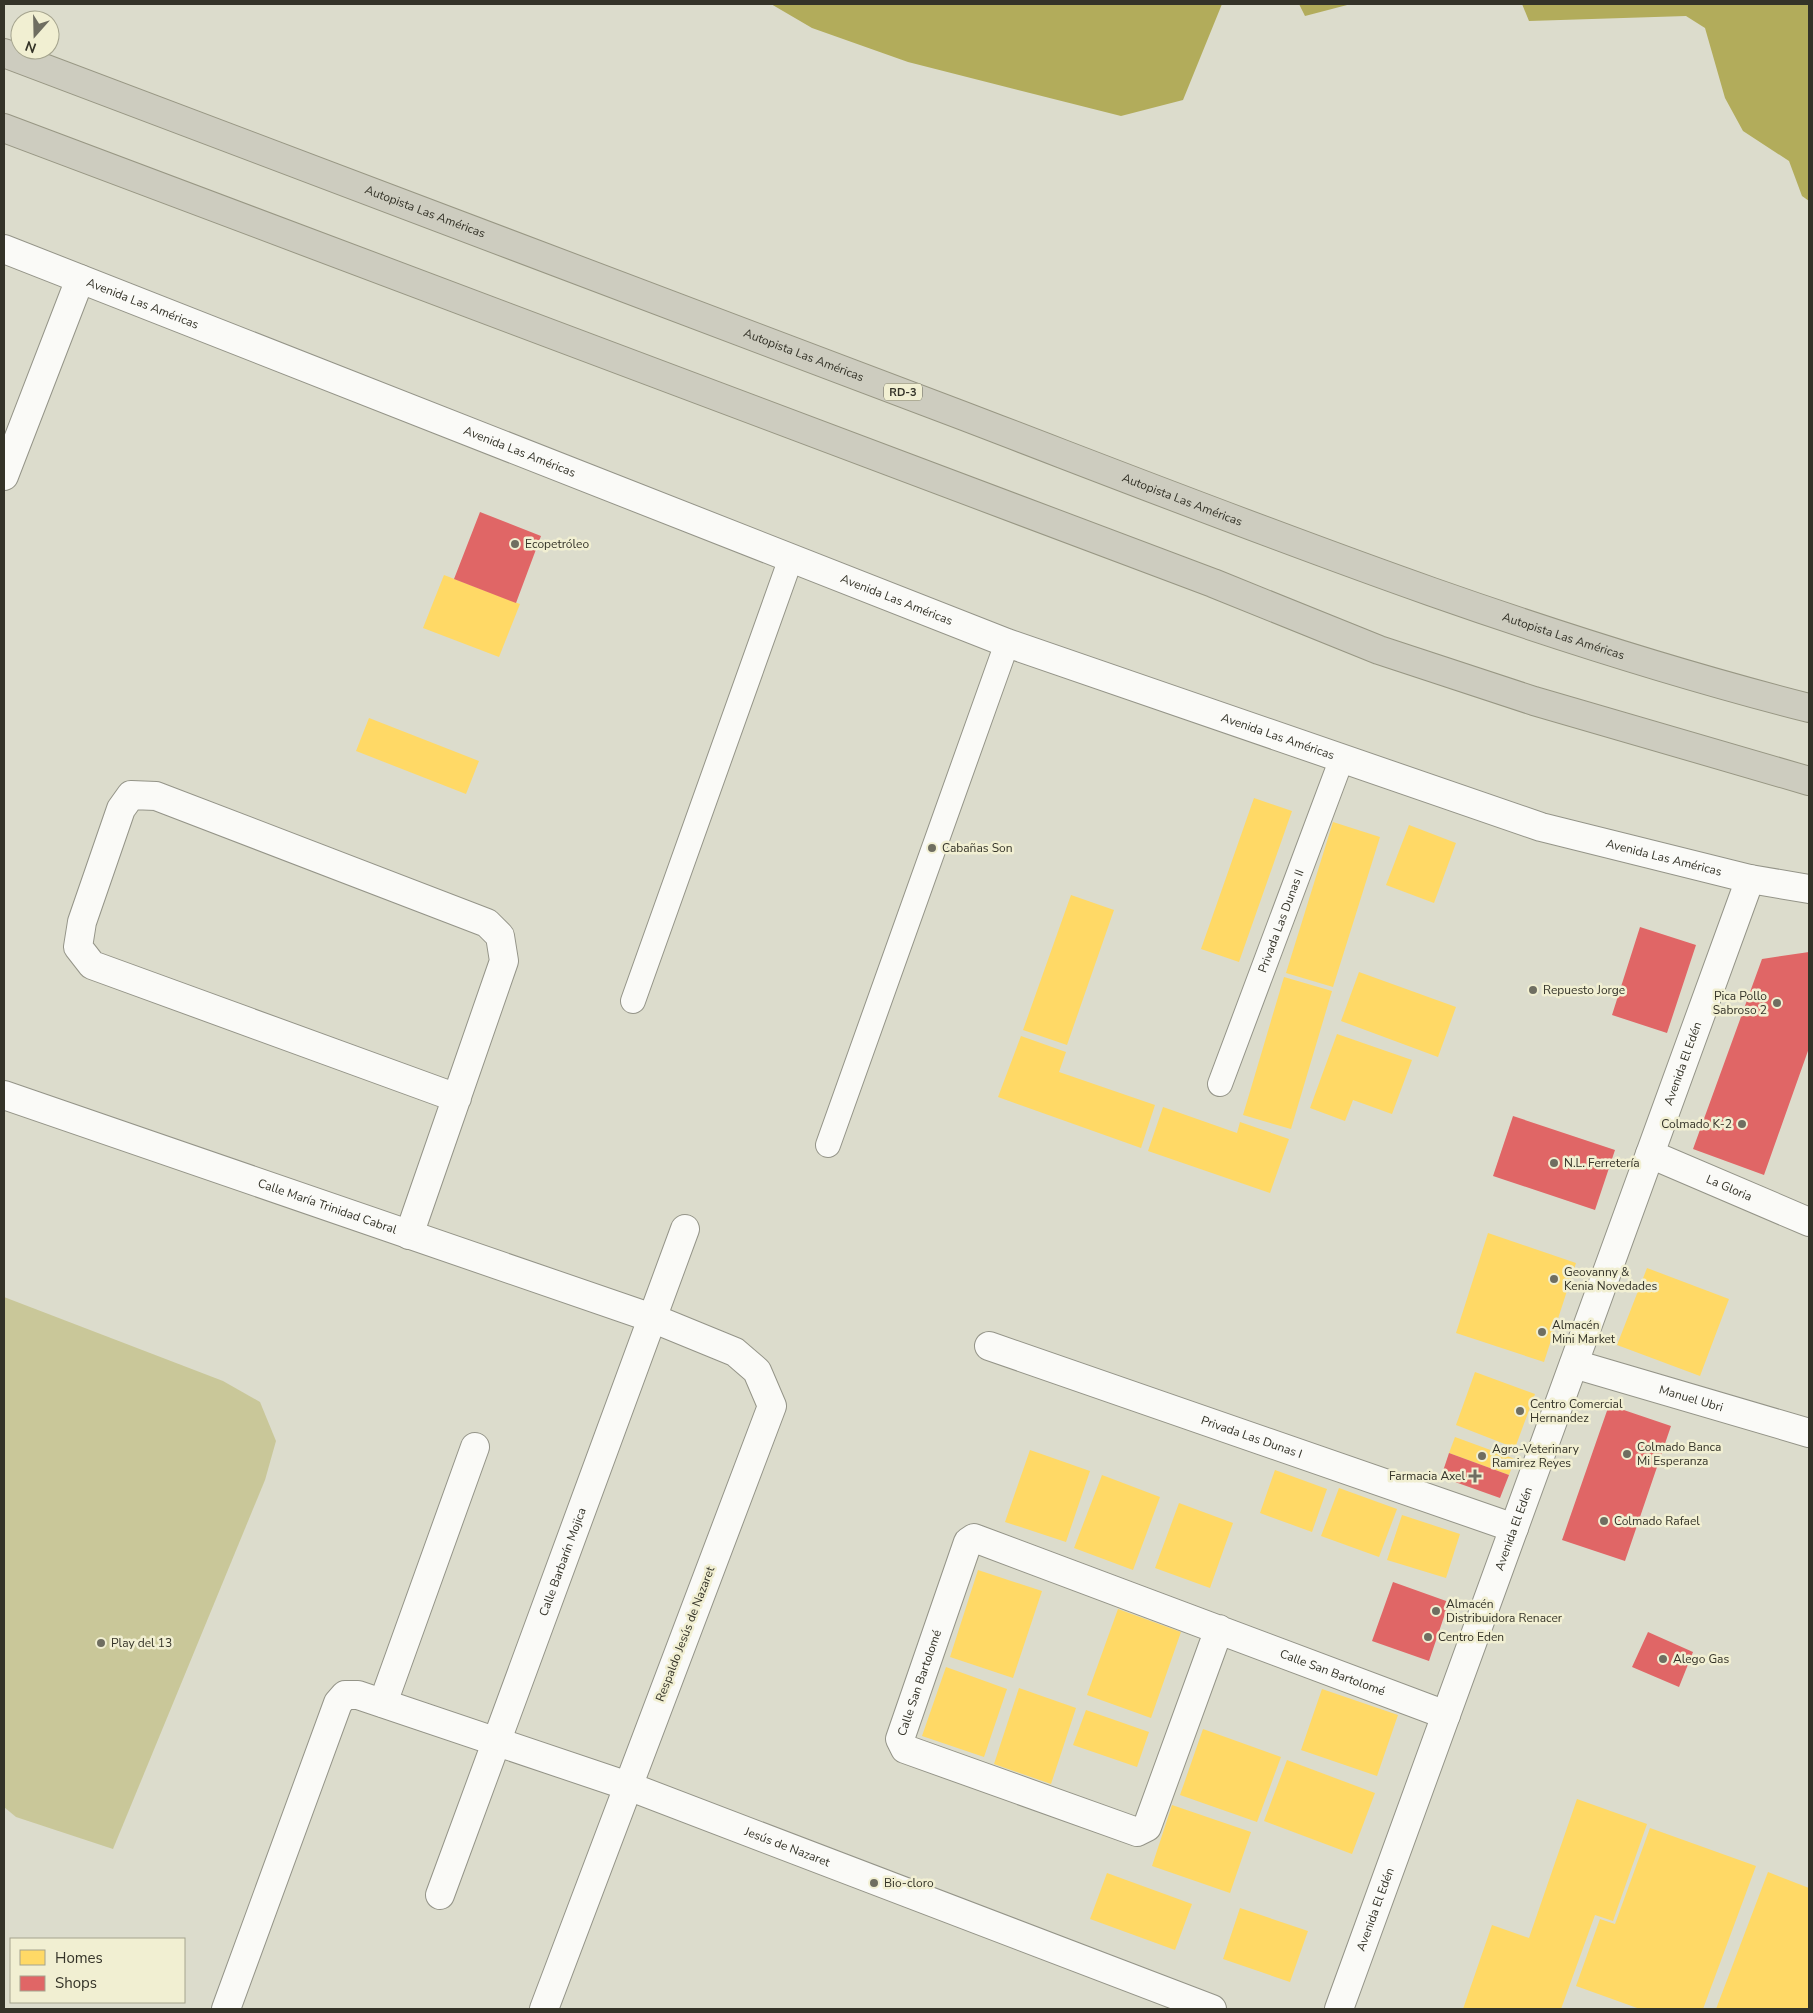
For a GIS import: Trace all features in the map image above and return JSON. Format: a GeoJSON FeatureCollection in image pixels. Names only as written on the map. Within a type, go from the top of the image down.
{"type":"FeatureCollection","features":[{"type":"Feature","properties":{"kind":"highway","name":"Autopista Las Américas"},"geometry":{"type":"LineString","coordinates":[[4,53],[564,263],[1397,581],[1555,635],[1729,688],[1809,708]]}},
{"type":"Feature","properties":{"kind":"highway"},"geometry":{"type":"LineString","coordinates":[[4,128],[1213,583],[1379,650],[1534,701],[1809,781]]}},
{"type":"Feature","properties":{"kind":"street","name":"Avenida Las Américas"},"geometry":{"type":"LineString","coordinates":[[4,249],[1007,642],[1541,826],[1750,879],[1809,889]]}},
{"type":"Feature","properties":{"kind":"street"},"geometry":{"type":"LineString","coordinates":[[4,476],[80,279]]}},
{"type":"Feature","properties":{"kind":"street"},"geometry":{"type":"LineString","coordinates":[[409,1235],[457,1098],[504,961],[500,936],[487,923],[156,796],[131,796],[121,809],[82,922],[78,948],[92,965],[457,1098]]}},
{"type":"Feature","properties":{"kind":"street","name":"Avenida El Edén"},"geometry":{"type":"LineString","coordinates":[[1339,2009],[1750,879]]}},
{"type":"Feature","properties":{"kind":"street","name":"Calle María Trinidad Cabral"},"geometry":{"type":"LineString","coordinates":[[4,1095],[652,1318]]}},
{"type":"Feature","properties":{"kind":"street","name":"La Gloria"},"geometry":{"type":"LineString","coordinates":[[1650,1154],[1809,1222]]}},
{"type":"Feature","properties":{"kind":"street","name":"Calle Barbarín Mojica"},"geometry":{"type":"LineString","coordinates":[[440,1895],[685,1229]]}},
{"type":"Feature","properties":{"kind":"street","name":"Respaldo Jesús de Nazaret"},"geometry":{"type":"LineString","coordinates":[[544,2009],[772,1406],[757,1371],[735,1352],[652,1318]]}},
{"type":"Feature","properties":{"kind":"street","name":"Privada Las Dunas I"},"geometry":{"type":"LineString","coordinates":[[989,1346],[1514,1528]]}},
{"type":"Feature","properties":{"kind":"street","name":"Manuel Ubri"},"geometry":{"type":"LineString","coordinates":[[1574,1364],[1809,1433]]}},
{"type":"Feature","properties":{"kind":"street"},"geometry":{"type":"LineString","coordinates":[[226,2009],[338,1702],[346,1696],[371,1699],[475,1447]]}},
{"type":"Feature","properties":{"kind":"street","name":"Calle San Bartolomé"},"geometry":{"type":"LineString","coordinates":[[1219,1629],[1147,1827],[1142,1831],[1137,1832],[905,1749],[902,1745],[900,1738],[968,1542],[974,1538],[1219,1629],[1446,1715]]}},
{"type":"Feature","properties":{"kind":"street","name":"Jesús de Nazaret"},"geometry":{"type":"LineString","coordinates":[[371,1699],[628,1786],[1212,2009]]}},
{"type":"Feature","properties":{"kind":"lane"},"geometry":{"type":"LineString","coordinates":[[633,1001],[790,558]]}},
{"type":"Feature","properties":{"kind":"lane"},"geometry":{"type":"LineString","coordinates":[[828,1145],[1007,642]]}},
{"type":"Feature","properties":{"kind":"lane","name":"Privada Las Dunas II"},"geometry":{"type":"LineString","coordinates":[[1220,1084],[1342,758]]}},
{"type":"Feature","properties":{"kind":"shaded area"},"geometry":{"type":"Polygon","coordinates":[[[771,4],[1222,4],[1183,100],[1121,116],[908,62],[812,28],[771,4]]]}},
{"type":"Feature","properties":{"kind":"shaded area"},"geometry":{"type":"Polygon","coordinates":[[[1299,4],[1351,4],[1305,16],[1299,4]]]}},
{"type":"Feature","properties":{"kind":"shaded area"},"geometry":{"type":"Polygon","coordinates":[[[1522,4],[1809,4],[1809,201],[1802,196],[1789,161],[1743,131],[1725,98],[1705,28],[1686,16],[1529,21],[1522,4]]]}},
{"type":"Feature","properties":{"kind":"shaded area","name":"Play del 13"},"geometry":{"type":"Polygon","coordinates":[[[4,1297],[223,1381],[260,1402],[276,1441],[265,1480],[113,1849],[16,1817],[4,1807],[4,1297]]]}},
{"type":"Feature","properties":{"kind":"building: Homes"},"geometry":{"type":"Polygon","coordinates":[[[444,575],[520,604],[499,657],[423,628],[444,575]]]}},
{"type":"Feature","properties":{"kind":"building: Homes"},"geometry":{"type":"Polygon","coordinates":[[[369,718],[479,761],[466,794],[356,751],[369,718]]]}},
{"type":"Feature","properties":{"kind":"building: Homes"},"geometry":{"type":"Polygon","coordinates":[[[1254,798],[1292,811],[1239,962],[1201,949],[1254,798]]]}},
{"type":"Feature","properties":{"kind":"building: Homes"},"geometry":{"type":"Polygon","coordinates":[[[1333,822],[1380,837],[1333,987],[1286,973],[1333,822]]]}},
{"type":"Feature","properties":{"kind":"building: Homes"},"geometry":{"type":"Polygon","coordinates":[[[1409,825],[1456,843],[1434,903],[1386,885],[1409,825]]]}},
{"type":"Feature","properties":{"kind":"building: Homes"},"geometry":{"type":"Polygon","coordinates":[[[1071,895],[1114,910],[1067,1045],[1023,1030],[1071,895]]]}},
{"type":"Feature","properties":{"kind":"building: Homes"},"geometry":{"type":"Polygon","coordinates":[[[1359,972],[1456,1007],[1438,1057],[1341,1021],[1359,972]]]}},
{"type":"Feature","properties":{"kind":"building: Homes"},"geometry":{"type":"Polygon","coordinates":[[[1284,977],[1332,991],[1291,1129],[1243,1115],[1284,977]]]}},
{"type":"Feature","properties":{"kind":"building: Homes"},"geometry":{"type":"Polygon","coordinates":[[[1337,1034],[1412,1060],[1392,1114],[1353,1100],[1345,1121],[1310,1108],[1337,1034]]]}},
{"type":"Feature","properties":{"kind":"building: Homes"},"geometry":{"type":"Polygon","coordinates":[[[1021,1036],[1066,1052],[1059,1072],[1155,1105],[1141,1148],[998,1097],[1021,1036]]]}},
{"type":"Feature","properties":{"kind":"building: Homes"},"geometry":{"type":"Polygon","coordinates":[[[1163,1107],[1237,1133],[1240,1122],[1289,1139],[1270,1193],[1148,1151],[1163,1107]]]}},
{"type":"Feature","properties":{"kind":"building: Homes"},"geometry":{"type":"Polygon","coordinates":[[[1488,1233],[1576,1263],[1544,1362],[1456,1333],[1488,1233]]]}},
{"type":"Feature","properties":{"kind":"building: Homes"},"geometry":{"type":"Polygon","coordinates":[[[1647,1268],[1729,1299],[1700,1376],[1617,1345],[1647,1268]]]}},
{"type":"Feature","properties":{"kind":"building: Homes"},"geometry":{"type":"Polygon","coordinates":[[[1475,1372],[1535,1394],[1515,1448],[1456,1425],[1475,1372]]]}},
{"type":"Feature","properties":{"kind":"building: Homes","name":"Agro-Veterinary Ramirez Reyes"},"geometry":{"type":"Polygon","coordinates":[[[1455,1437],[1515,1459],[1509,1475],[1449,1453],[1455,1437]]]}},
{"type":"Feature","properties":{"kind":"building: Homes"},"geometry":{"type":"Polygon","coordinates":[[[1030,1450],[1090,1471],[1066,1542],[1005,1522],[1030,1450]]]}},
{"type":"Feature","properties":{"kind":"building: Homes"},"geometry":{"type":"Polygon","coordinates":[[[1275,1470],[1327,1489],[1312,1532],[1260,1513],[1275,1470]]]}},
{"type":"Feature","properties":{"kind":"building: Homes"},"geometry":{"type":"Polygon","coordinates":[[[1102,1475],[1160,1497],[1133,1570],[1074,1548],[1102,1475]]]}},
{"type":"Feature","properties":{"kind":"building: Homes"},"geometry":{"type":"Polygon","coordinates":[[[1339,1488],[1397,1509],[1379,1557],[1321,1536],[1339,1488]]]}},
{"type":"Feature","properties":{"kind":"building: Homes"},"geometry":{"type":"Polygon","coordinates":[[[1179,1503],[1233,1523],[1210,1588],[1155,1568],[1179,1503]]]}},
{"type":"Feature","properties":{"kind":"building: Homes"},"geometry":{"type":"Polygon","coordinates":[[[1402,1515],[1460,1534],[1446,1578],[1387,1560],[1402,1515]]]}},
{"type":"Feature","properties":{"kind":"building: Homes"},"geometry":{"type":"Polygon","coordinates":[[[978,1570],[1042,1591],[1013,1678],[950,1657],[978,1570]]]}},
{"type":"Feature","properties":{"kind":"building: Homes"},"geometry":{"type":"Polygon","coordinates":[[[1118,1609],[1181,1632],[1151,1718],[1087,1695],[1118,1609]]]}},
{"type":"Feature","properties":{"kind":"building: Homes"},"geometry":{"type":"Polygon","coordinates":[[[946,1667],[1007,1689],[984,1757],[922,1736],[946,1667]]]}},
{"type":"Feature","properties":{"kind":"building: Homes"},"geometry":{"type":"Polygon","coordinates":[[[1019,1688],[1076,1708],[1051,1784],[994,1764],[1019,1688]]]}},
{"type":"Feature","properties":{"kind":"building: Homes"},"geometry":{"type":"Polygon","coordinates":[[[1322,1689],[1398,1715],[1377,1776],[1301,1750],[1322,1689]]]}},
{"type":"Feature","properties":{"kind":"building: Homes"},"geometry":{"type":"Polygon","coordinates":[[[1086,1710],[1149,1732],[1137,1767],[1073,1745],[1086,1710]]]}},
{"type":"Feature","properties":{"kind":"building: Homes"},"geometry":{"type":"Polygon","coordinates":[[[1203,1729],[1281,1757],[1257,1822],[1180,1795],[1203,1729]]]}},
{"type":"Feature","properties":{"kind":"building: Homes"},"geometry":{"type":"Polygon","coordinates":[[[1287,1760],[1375,1793],[1352,1854],[1264,1821],[1287,1760]]]}},
{"type":"Feature","properties":{"kind":"building: Homes"},"geometry":{"type":"Polygon","coordinates":[[[1577,1799],[1647,1824],[1613,1921],[1595,1915],[1561,2009],[1463,2009],[1492,1925],[1529,1938],[1577,1799]]]}},
{"type":"Feature","properties":{"kind":"building: Homes"},"geometry":{"type":"Polygon","coordinates":[[[1172,1805],[1251,1832],[1230,1893],[1152,1866],[1172,1805]]]}},
{"type":"Feature","properties":{"kind":"building: Homes"},"geometry":{"type":"Polygon","coordinates":[[[1650,1828],[1756,1866],[1703,2009],[1640,2009],[1576,1986],[1600,1919],[1615,1924],[1650,1828]]]}},
{"type":"Feature","properties":{"kind":"building: Homes"},"geometry":{"type":"Polygon","coordinates":[[[1768,1872],[1809,1888],[1809,2009],[1716,2009],[1768,1872]]]}},
{"type":"Feature","properties":{"kind":"building: Homes"},"geometry":{"type":"Polygon","coordinates":[[[1107,1873],[1192,1904],[1175,1950],[1090,1919],[1107,1873]]]}},
{"type":"Feature","properties":{"kind":"building: Homes"},"geometry":{"type":"Polygon","coordinates":[[[1240,1908],[1308,1931],[1290,1982],[1223,1959],[1240,1908]]]}},
{"type":"Feature","properties":{"kind":"building: Shops"},"geometry":{"type":"Polygon","coordinates":[[[480,512],[541,536],[516,603],[454,579],[480,512]]]}},
{"type":"Feature","properties":{"kind":"building: Shops"},"geometry":{"type":"Polygon","coordinates":[[[1640,927],[1696,945],[1667,1033],[1612,1015],[1640,927]]]}},
{"type":"Feature","properties":{"kind":"building: Shops"},"geometry":{"type":"Polygon","coordinates":[[[1809,952],[1809,1048],[1764,1175],[1693,1149],[1762,959],[1809,952]]]}},
{"type":"Feature","properties":{"kind":"building: Shops","name":"N.L. Ferretería"},"geometry":{"type":"Polygon","coordinates":[[[1513,1116],[1615,1150],[1595,1210],[1493,1176],[1513,1116]]]}},
{"type":"Feature","properties":{"kind":"building: Shops"},"geometry":{"type":"Polygon","coordinates":[[[1609,1405],[1671,1426],[1625,1561],[1562,1540],[1609,1405]]]}},
{"type":"Feature","properties":{"kind":"building: Shops","name":"Farmacia Axel"},"geometry":{"type":"Polygon","coordinates":[[[1449,1453],[1509,1475],[1500,1498],[1441,1477],[1449,1453]]]}},
{"type":"Feature","properties":{"kind":"building: Shops"},"geometry":{"type":"Polygon","coordinates":[[[1393,1582],[1449,1602],[1429,1661],[1372,1641],[1393,1582]]]}},
{"type":"Feature","properties":{"kind":"building: Shops","name":"Alego Gas"},"geometry":{"type":"Polygon","coordinates":[[[1648,1632],[1693,1652],[1679,1687],[1632,1667],[1648,1632]]]}},
{"type":"Feature","properties":{"kind":"place","name":"Ecopetróleo"},"geometry":{"type":"Point","coordinates":[515,544]}},
{"type":"Feature","properties":{"kind":"place","name":"Cabañas Son"},"geometry":{"type":"Point","coordinates":[932,848]}},
{"type":"Feature","properties":{"kind":"place","name":"Repuesto Jorge"},"geometry":{"type":"Point","coordinates":[1533,990]}},
{"type":"Feature","properties":{"kind":"place","name":"Pica Pollo Sabroso 2"},"geometry":{"type":"Point","coordinates":[1777,1003]}},
{"type":"Feature","properties":{"kind":"place","name":"Colmado K-2"},"geometry":{"type":"Point","coordinates":[1742,1124]}},
{"type":"Feature","properties":{"kind":"place","name":"N.L. Ferretería"},"geometry":{"type":"Point","coordinates":[1554,1163]}},
{"type":"Feature","properties":{"kind":"place","name":"Geovanny & Kenia Novedades"},"geometry":{"type":"Point","coordinates":[1554,1279]}},
{"type":"Feature","properties":{"kind":"place","name":"Almacén Mini Market"},"geometry":{"type":"Point","coordinates":[1542,1332]}},
{"type":"Feature","properties":{"kind":"place","name":"Centro Comercial Hernandez"},"geometry":{"type":"Point","coordinates":[1520,1411]}},
{"type":"Feature","properties":{"kind":"place","name":"Colmado Banca Mi Esperanza"},"geometry":{"type":"Point","coordinates":[1627,1454]}},
{"type":"Feature","properties":{"kind":"place","name":"Agro-Veterinary Ramirez Reyes"},"geometry":{"type":"Point","coordinates":[1482,1456]}},
{"type":"Feature","properties":{"kind":"place","name":"Farmacia Axel"},"geometry":{"type":"Point","coordinates":[1475,1476]}},
{"type":"Feature","properties":{"kind":"place","name":"Colmado Rafael"},"geometry":{"type":"Point","coordinates":[1604,1521]}},
{"type":"Feature","properties":{"kind":"place","name":"Almacén Distribuidora Renacer"},"geometry":{"type":"Point","coordinates":[1436,1611]}},
{"type":"Feature","properties":{"kind":"place","name":"Centro Eden"},"geometry":{"type":"Point","coordinates":[1428,1637]}},
{"type":"Feature","properties":{"kind":"place","name":"Play del 13"},"geometry":{"type":"Point","coordinates":[101,1643]}},
{"type":"Feature","properties":{"kind":"place","name":"Alego Gas"},"geometry":{"type":"Point","coordinates":[1663,1659]}},
{"type":"Feature","properties":{"kind":"place","name":"Bio-cloro"},"geometry":{"type":"Point","coordinates":[874,1883]}}]}
